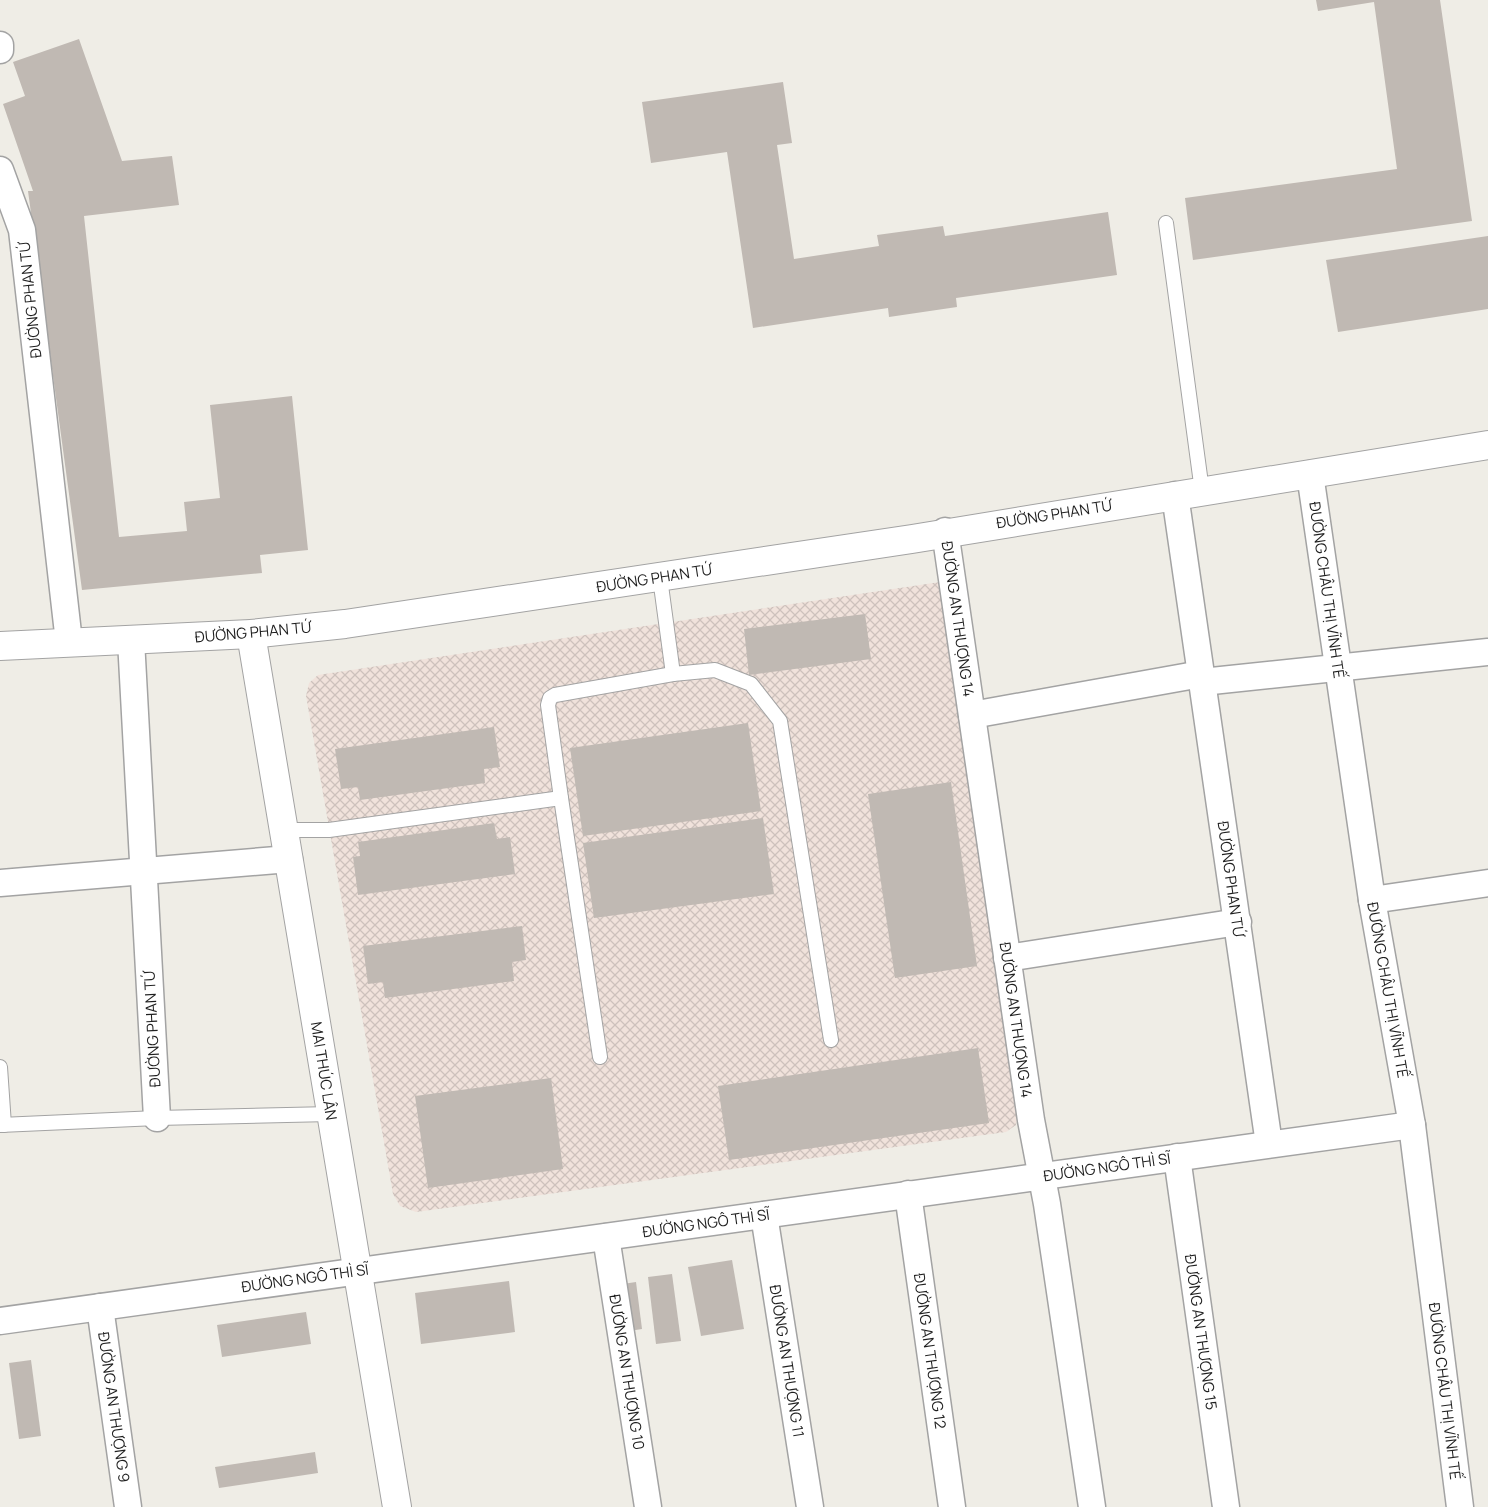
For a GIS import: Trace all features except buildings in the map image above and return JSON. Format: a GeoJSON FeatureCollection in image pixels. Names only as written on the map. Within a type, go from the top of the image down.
{"type":"FeatureCollection","features":[{"type":"Feature","properties":{"kind":"street"},"geometry":{"type":"LineString","coordinates":[[0,45],[0,50]]}},
{"type":"Feature","properties":{"kind":"street","name":"ĐƯỜNG PHAN TỨ"},"geometry":{"type":"LineString","coordinates":[[0,170],[22,230],[69,642]]}},
{"type":"Feature","properties":{"kind":"street","name":"ĐƯỜNG PHAN TỨ"},"geometry":{"type":"LineString","coordinates":[[0,646],[251,634],[345,624],[660,578],[1488,445]]}},
{"type":"Feature","properties":{"kind":"street","name":"ĐƯỜNG CHÂU THỊ VĨNH TẾ"},"geometry":{"type":"LineString","coordinates":[[1310,474],[1372,900],[1412,1124],[1460,1507]]}},
{"type":"Feature","properties":{"kind":"street","name":"ĐƯỜNG PHAN TỨ"},"geometry":{"type":"LineString","coordinates":[[1175,495],[1269,1144]]}},
{"type":"Feature","properties":{"kind":"street","name":"ĐƯỜNG AN THƯỢNG 14"},"geometry":{"type":"LineString","coordinates":[[946,532],[1031,1120],[1043,1176],[1092,1507]]}},
{"type":"Feature","properties":{"kind":"street","name":"MAI THÚC LÂN"},"geometry":{"type":"LineString","coordinates":[[251,634],[397,1507]]}},
{"type":"Feature","properties":{"kind":"street","name":"ĐƯỜNG PHAN TỨ"},"geometry":{"type":"LineString","coordinates":[[131,640],[157,1118]]}},
{"type":"Feature","properties":{"kind":"street"},"geometry":{"type":"LineString","coordinates":[[972,715],[1202,678],[1338,668],[1488,652]]}},
{"type":"Feature","properties":{"kind":"street"},"geometry":{"type":"LineString","coordinates":[[0,883],[289,859]]}},
{"type":"Feature","properties":{"kind":"street"},"geometry":{"type":"LineString","coordinates":[[1372,900],[1488,883]]}},
{"type":"Feature","properties":{"kind":"street"},"geometry":{"type":"LineString","coordinates":[[1007,958],[1238,922]]}},
{"type":"Feature","properties":{"kind":"street","name":"ĐƯỜNG NGÔ THÌ SĨ"},"geometry":{"type":"LineString","coordinates":[[0,1321],[1412,1124]]}},
{"type":"Feature","properties":{"kind":"street","name":"ĐƯỜNG AN THƯỢNG 15"},"geometry":{"type":"LineString","coordinates":[[1177,1157],[1226,1507]]}},
{"type":"Feature","properties":{"kind":"street","name":"ĐƯỜNG AN THƯỢNG 12"},"geometry":{"type":"LineString","coordinates":[[908,1194],[952,1507]]}},
{"type":"Feature","properties":{"kind":"street","name":"ĐƯỜNG AN THƯỢNG 11"},"geometry":{"type":"LineString","coordinates":[[764,1215],[810,1507]]}},
{"type":"Feature","properties":{"kind":"street","name":"ĐƯỜNG AN THƯỢNG 10"},"geometry":{"type":"LineString","coordinates":[[606,1237],[648,1507]]}},
{"type":"Feature","properties":{"kind":"street","name":"ĐƯỜNG AN THƯỢNG 9"},"geometry":{"type":"LineString","coordinates":[[100,1307],[128,1507]]}},
{"type":"Feature","properties":{"kind":"lane"},"geometry":{"type":"LineString","coordinates":[[1166,223],[1202,491]]}},
{"type":"Feature","properties":{"kind":"lane"},"geometry":{"type":"LineString","coordinates":[[660,578],[673,674]]}},
{"type":"Feature","properties":{"kind":"lane"},"geometry":{"type":"LineString","coordinates":[[600,1057],[548,705],[550,698],[555,695],[673,674],[715,670],[752,684],[780,720],[831,1040]]}},
{"type":"Feature","properties":{"kind":"lane"},"geometry":{"type":"LineString","coordinates":[[284,830],[328,830],[562,798]]}},
{"type":"Feature","properties":{"kind":"lane"},"geometry":{"type":"LineString","coordinates":[[0,1067],[2,1125],[157,1118],[331,1114]]}},
{"type":"Feature","properties":{"kind":"shaded area"},"geometry":{"type":"Polygon","coordinates":[[[940,582],[1019,1110],[1016,1125],[1006,1132],[416,1212],[400,1206],[393,1194],[306,696],[309,683],[318,675],[940,582]]]}}]}
